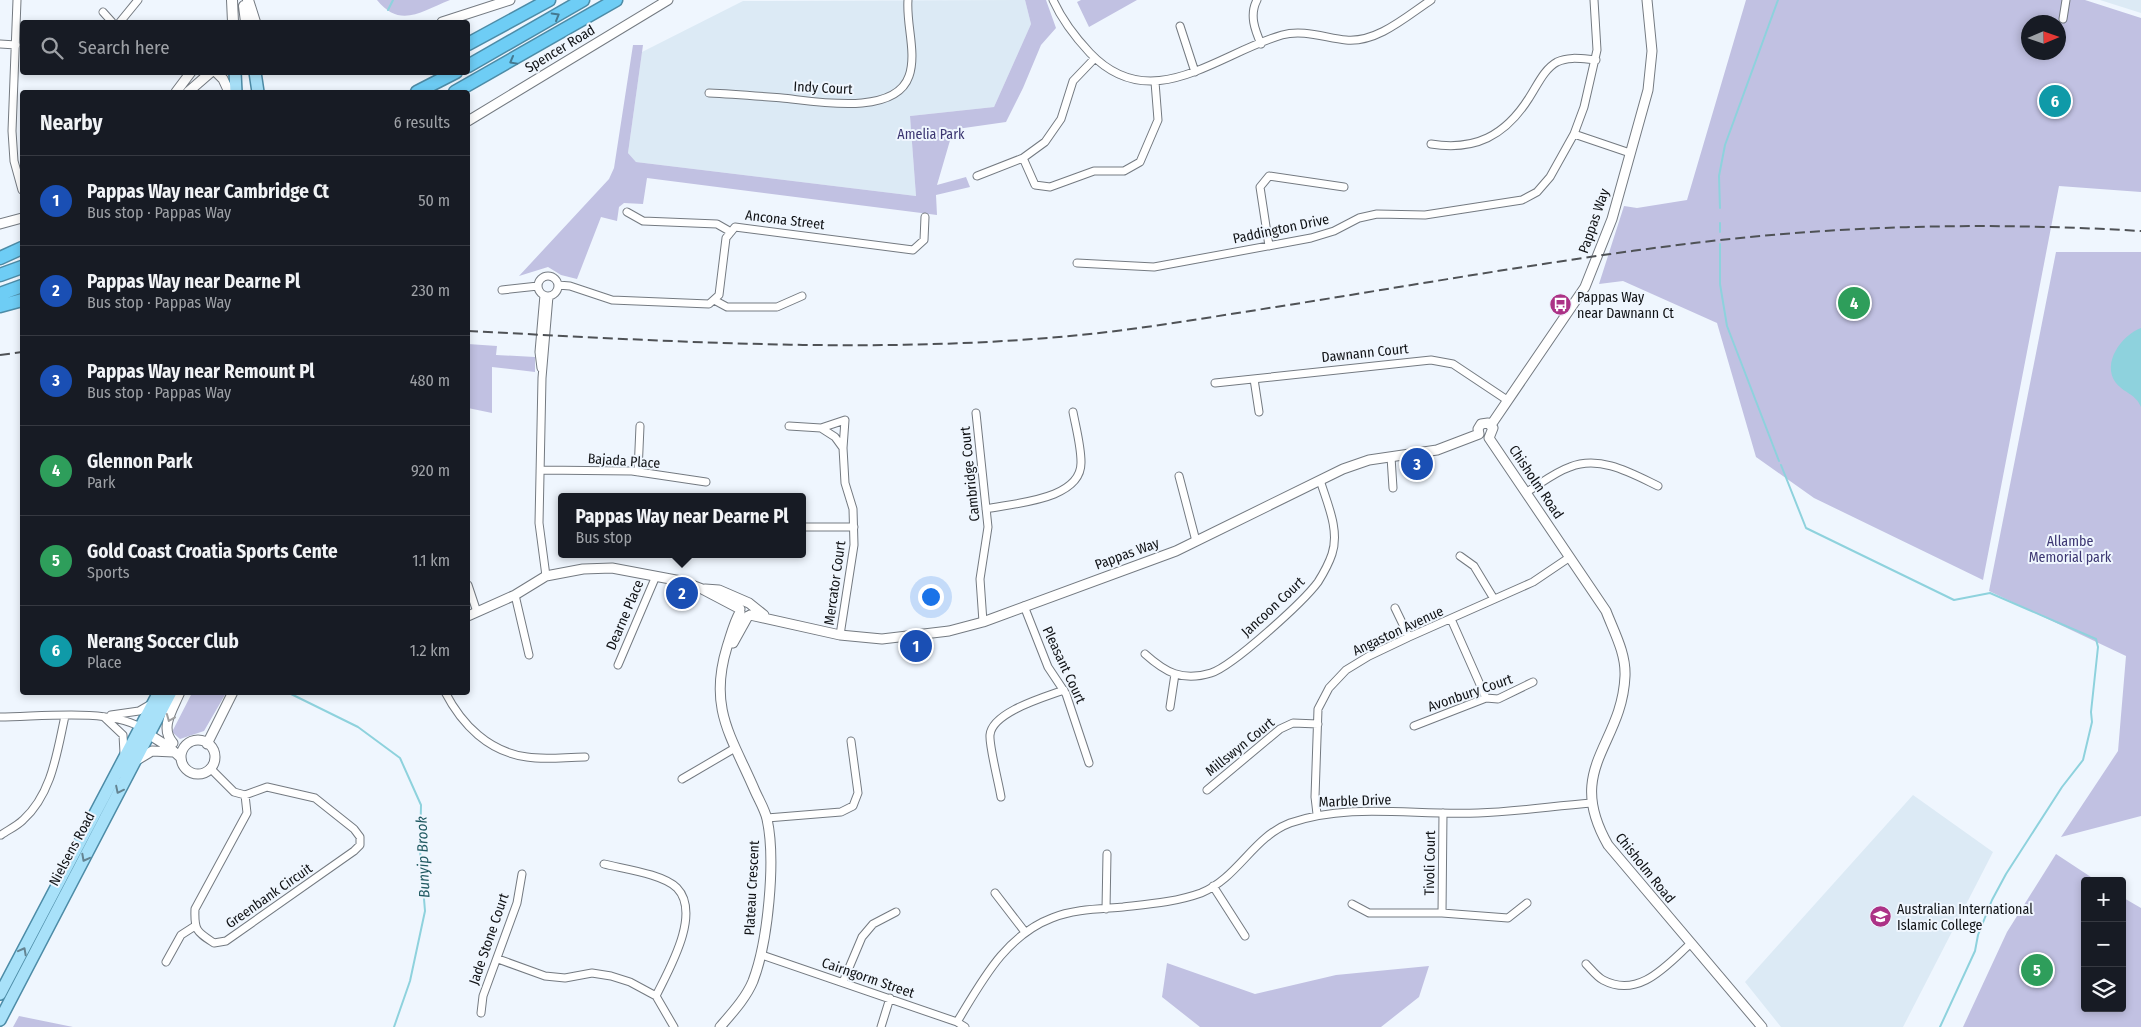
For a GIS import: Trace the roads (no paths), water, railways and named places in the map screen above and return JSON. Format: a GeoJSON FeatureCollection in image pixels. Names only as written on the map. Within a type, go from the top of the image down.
{"type":"FeatureCollection","features":[{"type":"Feature","properties":{"kind":"highway"},"geometry":{"type":"LineString","coordinates":[[470,43],[549,0]]}},
{"type":"Feature","properties":{"kind":"highway"},"geometry":{"type":"LineString","coordinates":[[470,65],[583,0]]}},
{"type":"Feature","properties":{"kind":"highway"},"geometry":{"type":"LineString","coordinates":[[458,90],[616,0]]}},
{"type":"Feature","properties":{"kind":"highway"},"geometry":{"type":"LineString","coordinates":[[421,90],[450,75]]}},
{"type":"Feature","properties":{"kind":"highway"},"geometry":{"type":"LineString","coordinates":[[0,258],[20,249]]}},
{"type":"Feature","properties":{"kind":"highway"},"geometry":{"type":"LineString","coordinates":[[0,275],[20,268]]}},
{"type":"Feature","properties":{"kind":"highway"},"geometry":{"type":"LineString","coordinates":[[0,294],[20,287]]}},
{"type":"Feature","properties":{"kind":"highway"},"geometry":{"type":"LineString","coordinates":[[0,306],[20,301]]}},
{"type":"Feature","properties":{"kind":"main road"},"geometry":{"type":"LineString","coordinates":[[232,0],[233,20]]}},
{"type":"Feature","properties":{"kind":"main road"},"geometry":{"type":"LineString","coordinates":[[244,0],[246,20]]}},
{"type":"Feature","properties":{"kind":"main road"},"geometry":{"type":"LineString","coordinates":[[248,0],[254,20]]}},
{"type":"Feature","properties":{"kind":"main road"},"geometry":{"type":"LineString","coordinates":[[234,75],[236,90]]}},
{"type":"Feature","properties":{"kind":"main road"},"geometry":{"type":"LineString","coordinates":[[255,75],[258,90]]}},
{"type":"Feature","properties":{"kind":"main road","name":"Nielsens Road"},"geometry":{"type":"LineString","coordinates":[[147,731],[153,703],[158,695]]}},
{"type":"Feature","properties":{"kind":"main road","name":"Nielsens Road"},"geometry":{"type":"LineString","coordinates":[[0,994],[128,762],[169,695]]}},
{"type":"Feature","properties":{"kind":"main road","name":"Nielsens Road"},"geometry":{"type":"LineString","coordinates":[[0,1020],[128,762]]}},
{"type":"Feature","properties":{"kind":"street"},"geometry":{"type":"LineString","coordinates":[[17,0],[14,152],[20,180]]}},
{"type":"Feature","properties":{"kind":"street"},"geometry":{"type":"LineString","coordinates":[[122,20],[138,0]]}},
{"type":"Feature","properties":{"kind":"street"},"geometry":{"type":"LineString","coordinates":[[449,20],[510,0]]}},
{"type":"Feature","properties":{"kind":"street","name":"Spencer Road"},"geometry":{"type":"LineString","coordinates":[[470,120],[668,0]]}},
{"type":"Feature","properties":{"kind":"street","name":"Indy Court"},"geometry":{"type":"LineString","coordinates":[[709,93],[842,104],[891,96],[908,79],[911,68],[908,0]]}},
{"type":"Feature","properties":{"kind":"street"},"geometry":{"type":"LineString","coordinates":[[1053,0],[1060,14],[1095,58],[1126,78],[1155,82],[1195,72],[1283,35],[1302,33],[1348,41],[1364,39],[1382,32],[1431,0]]}},
{"type":"Feature","properties":{"kind":"street"},"geometry":{"type":"LineString","coordinates":[[1257,0],[1253,14],[1254,26],[1261,44]]}},
{"type":"Feature","properties":{"kind":"street","name":"Paddington Drive"},"geometry":{"type":"LineString","coordinates":[[1077,263],[1154,267],[1318,236],[1334,231],[1359,218],[1377,214],[1425,215],[1522,200],[1537,192],[1550,177],[1574,134],[1584,107],[1596,60],[1598,40],[1594,0]]}},
{"type":"Feature","properties":{"kind":"street","name":"Pappas Way"},"geometry":{"type":"LineString","coordinates":[[1491,424],[1586,287],[1612,219],[1648,90],[1652,51],[1648,0]]}},
{"type":"Feature","properties":{"kind":"street"},"geometry":{"type":"LineString","coordinates":[[2063,15],[2066,0]]}},
{"type":"Feature","properties":{"kind":"street"},"geometry":{"type":"LineString","coordinates":[[103,12],[110,20]]}},
{"type":"Feature","properties":{"kind":"street"},"geometry":{"type":"LineString","coordinates":[[455,20],[460,17]]}},
{"type":"Feature","properties":{"kind":"street"},"geometry":{"type":"LineString","coordinates":[[1180,26],[1195,72]]}},
{"type":"Feature","properties":{"kind":"street"},"geometry":{"type":"LineString","coordinates":[[0,44],[16,45]]}},
{"type":"Feature","properties":{"kind":"street"},"geometry":{"type":"LineString","coordinates":[[977,176],[1023,158],[1045,142],[1061,119],[1072,81],[1095,58]]}},
{"type":"Feature","properties":{"kind":"street"},"geometry":{"type":"LineString","coordinates":[[1431,144],[1452,148],[1479,143],[1508,123],[1521,110],[1541,77],[1556,63],[1573,59],[1596,60]]}},
{"type":"Feature","properties":{"kind":"street"},"geometry":{"type":"LineString","coordinates":[[178,90],[190,75]]}},
{"type":"Feature","properties":{"kind":"street"},"geometry":{"type":"LineString","coordinates":[[190,90],[208,75]]}},
{"type":"Feature","properties":{"kind":"street"},"geometry":{"type":"LineString","coordinates":[[218,75],[228,90]]}},
{"type":"Feature","properties":{"kind":"street"},"geometry":{"type":"LineString","coordinates":[[1023,158],[1035,184],[1050,187],[1094,171],[1129,170],[1144,157],[1156,127],[1158,112],[1155,82]]}},
{"type":"Feature","properties":{"kind":"street"},"geometry":{"type":"LineString","coordinates":[[14,96],[20,97]]}},
{"type":"Feature","properties":{"kind":"street"},"geometry":{"type":"LineString","coordinates":[[1574,134],[1630,153]]}},
{"type":"Feature","properties":{"kind":"street"},"geometry":{"type":"LineString","coordinates":[[1269,246],[1260,187],[1269,176],[1344,187]]}},
{"type":"Feature","properties":{"kind":"street"},"geometry":{"type":"LineString","coordinates":[[627,212],[643,221],[717,224],[731,232]]}},
{"type":"Feature","properties":{"kind":"street","name":"Ancona Street"},"geometry":{"type":"LineString","coordinates":[[714,300],[719,295],[726,238],[735,226],[913,250],[924,240],[925,217]]}},
{"type":"Feature","properties":{"kind":"street"},"geometry":{"type":"LineString","coordinates":[[0,224],[20,219]]}},
{"type":"Feature","properties":{"kind":"street"},"geometry":{"type":"LineString","coordinates":[[538,286],[541,280],[546,277],[555,280],[558,285]]}},
{"type":"Feature","properties":{"kind":"street"},"geometry":{"type":"LineString","coordinates":[[558,285],[570,286],[612,300],[709,304],[714,300],[727,307],[777,307],[802,296]]}},
{"type":"Feature","properties":{"kind":"street"},"geometry":{"type":"LineString","coordinates":[[546,296],[555,294],[558,285]]}},
{"type":"Feature","properties":{"kind":"street"},"geometry":{"type":"LineString","coordinates":[[502,290],[538,286]]}},
{"type":"Feature","properties":{"kind":"street"},"geometry":{"type":"LineString","coordinates":[[538,286],[546,296],[539,352],[542,378],[539,523],[546,576]]}},
{"type":"Feature","properties":{"kind":"street","name":"Dawnann Court"},"geometry":{"type":"LineString","coordinates":[[1215,383],[1431,360],[1453,364],[1508,400]]}},
{"type":"Feature","properties":{"kind":"street"},"geometry":{"type":"LineString","coordinates":[[1254,379],[1259,412]]}},
{"type":"Feature","properties":{"kind":"street"},"geometry":{"type":"LineString","coordinates":[[986,509],[1058,494],[1078,477],[1081,463],[1074,412]]}},
{"type":"Feature","properties":{"kind":"street","name":"Cambridge Court"},"geometry":{"type":"LineString","coordinates":[[976,413],[988,527],[980,579],[983,622]]}},
{"type":"Feature","properties":{"kind":"street","name":"Mercator Court"},"geometry":{"type":"LineString","coordinates":[[821,428],[846,420],[843,448],[845,483],[853,509],[854,545],[840,635]]}},
{"type":"Feature","properties":{"kind":"street"},"geometry":{"type":"LineString","coordinates":[[1486,422],[1491,424],[1494,432],[1490,438],[1483,438],[1479,434],[1478,429],[1481,424],[1486,422]]}},
{"type":"Feature","properties":{"kind":"street"},"geometry":{"type":"LineString","coordinates":[[638,472],[640,426]]}},
{"type":"Feature","properties":{"kind":"street"},"geometry":{"type":"LineString","coordinates":[[789,426],[821,428],[835,437],[843,448]]}},
{"type":"Feature","properties":{"kind":"street","name":"Pappas Way"},"geometry":{"type":"LineString","coordinates":[[470,615],[515,595],[546,576],[583,569],[612,568],[656,576],[702,589],[719,590],[746,611],[770,620],[840,635],[882,640],[949,631],[983,622],[1167,554],[1320,480],[1369,460],[1437,450],[1479,434]]}},
{"type":"Feature","properties":{"kind":"street","name":"Chisholm Road"},"geometry":{"type":"LineString","coordinates":[[1490,438],[1606,611],[1619,642],[1625,674],[1620,704],[1598,755],[1592,780],[1591,803],[1597,827],[1608,845],[1762,1027]]}},
{"type":"Feature","properties":{"kind":"street"},"geometry":{"type":"LineString","coordinates":[[1391,457],[1393,488]]}},
{"type":"Feature","properties":{"kind":"street"},"geometry":{"type":"LineString","coordinates":[[1526,492],[1570,466],[1593,462],[1620,468],[1658,486]]}},
{"type":"Feature","properties":{"kind":"street","name":"Bajada Place"},"geometry":{"type":"LineString","coordinates":[[540,470],[638,472],[706,482]]}},
{"type":"Feature","properties":{"kind":"street"},"geometry":{"type":"LineString","coordinates":[[1180,476],[1196,541]]}},
{"type":"Feature","properties":{"kind":"street","name":"Jancoon Court"},"geometry":{"type":"LineString","coordinates":[[1175,674],[1211,673],[1229,663],[1298,604],[1319,580],[1332,553],[1334,525],[1320,480]]}},
{"type":"Feature","properties":{"kind":"street"},"geometry":{"type":"LineString","coordinates":[[806,528],[854,527]]}},
{"type":"Feature","properties":{"kind":"street"},"geometry":{"type":"LineString","coordinates":[[1460,556],[1474,566],[1494,599]]}},
{"type":"Feature","properties":{"kind":"street","name":"Angaston Avenue"},"geometry":{"type":"LineString","coordinates":[[1318,814],[1316,797],[1318,709],[1329,688],[1346,670],[1369,656],[1409,637],[1533,582],[1570,557]]}},
{"type":"Feature","properties":{"kind":"street","name":"Dearne Place"},"geometry":{"type":"LineString","coordinates":[[618,665],[656,576]]}},
{"type":"Feature","properties":{"kind":"street"},"geometry":{"type":"LineString","coordinates":[[470,591],[477,612]]}},
{"type":"Feature","properties":{"kind":"street"},"geometry":{"type":"LineString","coordinates":[[515,595],[529,654]]}},
{"type":"Feature","properties":{"kind":"street","name":"Pleasant Court"},"geometry":{"type":"LineString","coordinates":[[1024,606],[1048,667],[1064,690],[1089,762]]}},
{"type":"Feature","properties":{"kind":"street"},"geometry":{"type":"LineString","coordinates":[[1396,608],[1409,637]]}},
{"type":"Feature","properties":{"kind":"street","name":"Plateau Crescent"},"geometry":{"type":"LineString","coordinates":[[720,1027],[734,1012],[752,982],[762,955],[771,851],[767,818],[735,748],[720,708],[719,680],[724,658],[746,611]]}},
{"type":"Feature","properties":{"kind":"street"},"geometry":{"type":"LineString","coordinates":[[1451,620],[1486,698]]}},
{"type":"Feature","properties":{"kind":"street"},"geometry":{"type":"LineString","coordinates":[[1145,654],[1162,670],[1175,674],[1170,707]]}},
{"type":"Feature","properties":{"kind":"street","name":"Avonbury Court"},"geometry":{"type":"LineString","coordinates":[[1414,726],[1486,698],[1498,698],[1533,682]]}},
{"type":"Feature","properties":{"kind":"street"},"geometry":{"type":"LineString","coordinates":[[1001,797],[990,735],[996,723],[1008,713],[1064,690]]}},
{"type":"Feature","properties":{"kind":"street"},"geometry":{"type":"LineString","coordinates":[[103,717],[123,735],[128,762],[152,750],[176,751],[195,741],[207,744],[214,754],[214,762],[204,773],[192,773],[185,768],[176,751],[166,734],[166,727],[179,695]]}},
{"type":"Feature","properties":{"kind":"street"},"geometry":{"type":"LineString","coordinates":[[207,744],[232,695]]}},
{"type":"Feature","properties":{"kind":"street"},"geometry":{"type":"LineString","coordinates":[[447,695],[462,720],[480,737],[503,752],[527,757],[585,757]]}},
{"type":"Feature","properties":{"kind":"street"},"geometry":{"type":"LineString","coordinates":[[103,717],[139,710],[153,703]]}},
{"type":"Feature","properties":{"kind":"street"},"geometry":{"type":"LineString","coordinates":[[0,717],[65,716],[103,717],[125,720],[147,731],[176,751]]}},
{"type":"Feature","properties":{"kind":"street"},"geometry":{"type":"LineString","coordinates":[[1,836],[24,819],[42,796],[55,766],[65,716]]}},
{"type":"Feature","properties":{"kind":"street","name":"Millswyn Court"},"geometry":{"type":"LineString","coordinates":[[1207,790],[1280,729],[1294,723],[1318,724]]}},
{"type":"Feature","properties":{"kind":"street"},"geometry":{"type":"LineString","coordinates":[[767,818],[842,812],[853,806],[858,793],[851,741]]}},
{"type":"Feature","properties":{"kind":"street"},"geometry":{"type":"LineString","coordinates":[[682,780],[735,748]]}},
{"type":"Feature","properties":{"kind":"street"},"geometry":{"type":"LineString","coordinates":[[166,962],[181,935],[195,926],[195,909],[248,813],[245,795],[234,792],[210,768]]}},
{"type":"Feature","properties":{"kind":"street","name":"Greenbank Circuit"},"geometry":{"type":"LineString","coordinates":[[195,926],[198,932],[214,944],[226,941],[360,845],[360,837],[354,829],[315,798],[267,787],[245,795]]}},
{"type":"Feature","properties":{"kind":"street","name":"Marble Drive"},"geometry":{"type":"LineString","coordinates":[[957,1022],[995,961],[1025,932],[1053,917],[1170,902],[1202,892],[1226,879],[1261,841],[1287,824],[1318,814],[1350,812],[1477,813],[1591,803]]}},
{"type":"Feature","properties":{"kind":"street","name":"Tivoli Court"},"geometry":{"type":"LineString","coordinates":[[1442,913],[1443,813]]}},
{"type":"Feature","properties":{"kind":"street"},"geometry":{"type":"LineString","coordinates":[[1106,854],[1106,909]]}},
{"type":"Feature","properties":{"kind":"street"},"geometry":{"type":"LineString","coordinates":[[604,864],[658,878],[677,888],[683,901],[685,923],[682,941],[656,996]]}},
{"type":"Feature","properties":{"kind":"street","name":"Jade Stone Court"},"geometry":{"type":"LineString","coordinates":[[481,1013],[483,996],[498,959],[517,902],[522,874]]}},
{"type":"Feature","properties":{"kind":"street"},"geometry":{"type":"LineString","coordinates":[[1213,886],[1245,936]]}},
{"type":"Feature","properties":{"kind":"street"},"geometry":{"type":"LineString","coordinates":[[995,893],[1025,932]]}},
{"type":"Feature","properties":{"kind":"street","name":"Tivoli Court"},"geometry":{"type":"LineString","coordinates":[[1352,904],[1369,914],[1442,913],[1508,918],[1526,904]]}},
{"type":"Feature","properties":{"kind":"street"},"geometry":{"type":"LineString","coordinates":[[843,982],[862,937],[873,924],[896,912]]}},
{"type":"Feature","properties":{"kind":"street"},"geometry":{"type":"LineString","coordinates":[[1586,964],[1603,980],[1623,985],[1640,984],[1656,975],[1690,944]]}},
{"type":"Feature","properties":{"kind":"street","name":"Cairngorm Street"},"geometry":{"type":"LineString","coordinates":[[762,955],[890,998],[957,1022],[965,1027]]}},
{"type":"Feature","properties":{"kind":"street"},"geometry":{"type":"LineString","coordinates":[[498,959],[545,976],[565,978],[592,973],[630,982],[656,996],[674,1027]]}},
{"type":"Feature","properties":{"kind":"street"},"geometry":{"type":"LineString","coordinates":[[881,1027],[890,998]]}},
{"type":"Feature","properties":{"kind":"waterway","name":"Bunyip Brook"},"geometry":{"type":"LineString","coordinates":[[388,10],[393,0]]}},
{"type":"Feature","properties":{"kind":"waterway"},"geometry":{"type":"LineString","coordinates":[[1720,208],[1719,176],[1725,145],[1778,0]]}},
{"type":"Feature","properties":{"kind":"waterway"},"geometry":{"type":"LineString","coordinates":[[1720,223],[1720,232]]}},
{"type":"Feature","properties":{"kind":"waterway"},"geometry":{"type":"LineString","coordinates":[[1720,244],[1720,284],[1727,326],[1779,461]]}},
{"type":"Feature","properties":{"kind":"waterway"},"geometry":{"type":"LineString","coordinates":[[1781,465],[1806,528],[1954,600],[1990,593],[2096,639],[2098,647],[2091,712],[2092,722],[2083,760],[2062,787],[2006,874],[1992,900],[1978,935],[1975,951],[1940,1027]]}},
{"type":"Feature","properties":{"kind":"waterway","name":"Bunyip Brook"},"geometry":{"type":"LineString","coordinates":[[293,695],[358,727],[400,758],[421,805],[420,850],[425,911],[410,981],[394,1027]]}},
{"type":"Feature","properties":{"kind":"railway"},"geometry":{"type":"LineString","coordinates":[[470,331],[615,339],[763,344],[911,345],[985,342],[1059,337],[1140,328],[1589,257],[1750,237],[1861,229],[1973,226],[2141,231]]}},
{"type":"Feature","properties":{"kind":"railway"},"geometry":{"type":"LineString","coordinates":[[0,355],[20,352]]}},
{"type":"Feature","properties":{"kind":"place","name":"Nerang Soccer Club"},"geometry":{"type":"Point","coordinates":[2055,101]}},
{"type":"Feature","properties":{"kind":"place","name":"Glennon Park"},"geometry":{"type":"Point","coordinates":[1854,303]}},
{"type":"Feature","properties":{"kind":"place","name":"Pappas Way near Dawnann Ct"},"geometry":{"type":"Point","coordinates":[1561,305]}},
{"type":"Feature","properties":{"kind":"place","name":"Pappas Way near Remount Pl"},"geometry":{"type":"Point","coordinates":[1417,464]}},
{"type":"Feature","properties":{"kind":"place","name":"Pappas Way near Dearne Pl"},"geometry":{"type":"Point","coordinates":[682,593]}},
{"type":"Feature","properties":{"kind":"place","name":"Pappas Way near Cambridge Ct"},"geometry":{"type":"Point","coordinates":[916,646]}},
{"type":"Feature","properties":{"kind":"place","name":"Australian International Islamic College"},"geometry":{"type":"Point","coordinates":[1881,917]}},
{"type":"Feature","properties":{"kind":"place","name":"Gold Coast Croatia Sports Cente"},"geometry":{"type":"Point","coordinates":[2037,970]}},
{"type":"Feature","properties":{"kind":"park label","name":"Amelia Park"},"geometry":{"type":"Point","coordinates":[931,134]}},
{"type":"Feature","properties":{"kind":"park label","name":"Allambe Memorial park"},"geometry":{"type":"Point","coordinates":[2070,550]}}]}
